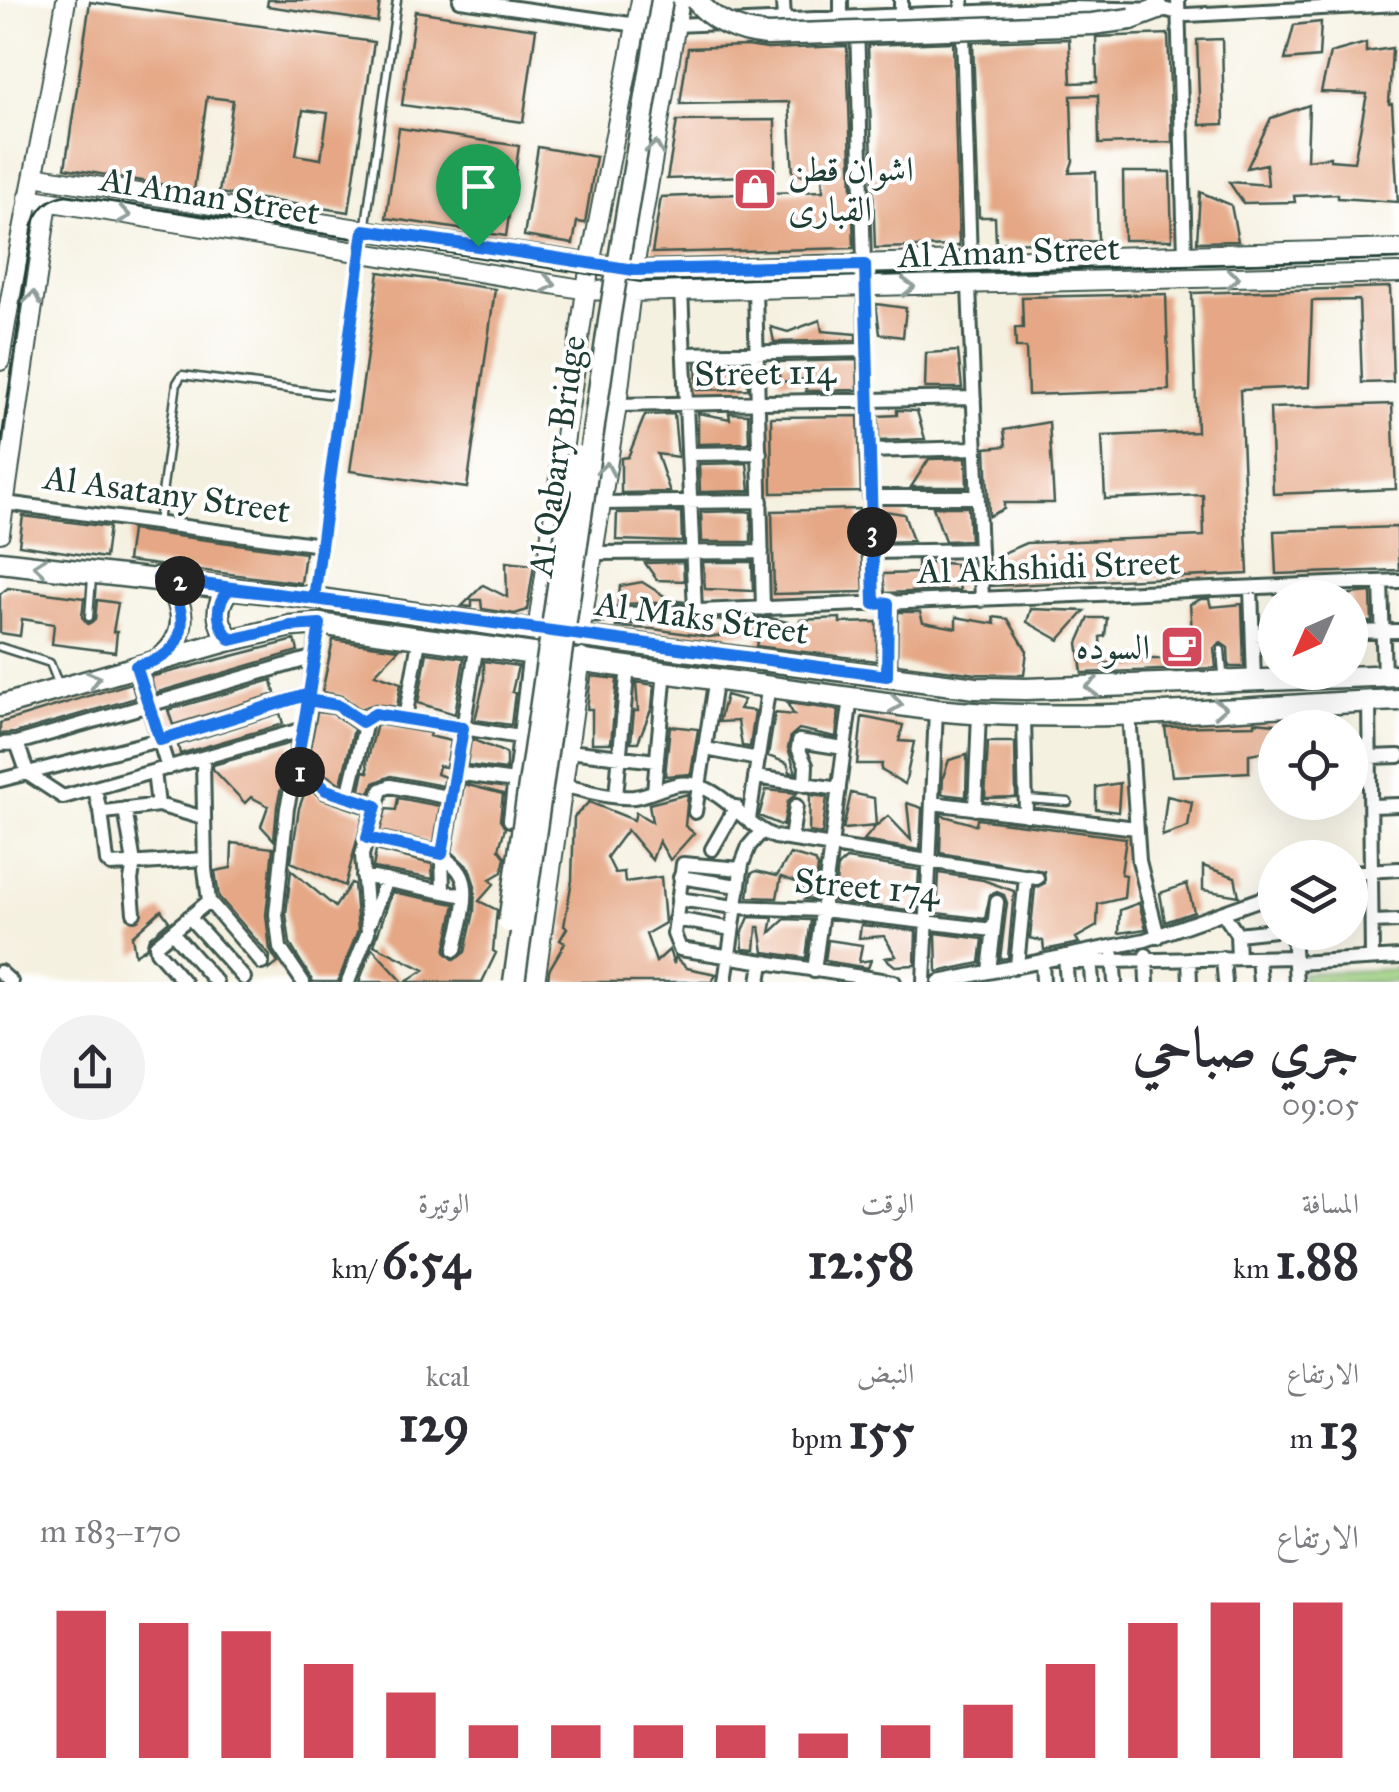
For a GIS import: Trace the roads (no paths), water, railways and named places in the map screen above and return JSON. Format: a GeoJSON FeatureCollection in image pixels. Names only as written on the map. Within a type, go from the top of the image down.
{"type":"FeatureCollection","features":[{"type":"Feature","properties":{"kind":"main road","name":"Al Qabary Bridge"},"geometry":{"type":"LineString","coordinates":[[500,982],[545,654],[645,0]]}},
{"type":"Feature","properties":{"kind":"main road","name":"Al Qabary Bridge"},"geometry":{"type":"LineString","coordinates":[[514,982],[610,314],[662,0]]}},
{"type":"Feature","properties":{"kind":"main road"},"geometry":{"type":"LineString","coordinates":[[696,0],[731,28],[767,35],[1092,24],[1131,20],[1172,8]]}},
{"type":"Feature","properties":{"kind":"main road","name":"Al Maks Street"},"geometry":{"type":"LineString","coordinates":[[0,562],[314,598],[534,641],[581,658],[936,710],[1024,716],[1399,700]]}},
{"type":"Feature","properties":{"kind":"main road"},"geometry":{"type":"LineString","coordinates":[[158,578],[176,596],[182,612],[178,637],[162,658]]}},
{"type":"Feature","properties":{"kind":"main road"},"geometry":{"type":"LineString","coordinates":[[229,589],[220,602],[218,617],[231,640]]}},
{"type":"Feature","properties":{"kind":"main road","name":"Al Maks Street"},"geometry":{"type":"LineString","coordinates":[[0,706],[231,640],[290,626],[320,624],[477,644],[534,641],[581,625],[887,676],[1012,689],[1258,677]]}},
{"type":"Feature","properties":{"kind":"street"},"geometry":{"type":"LineString","coordinates":[[0,361],[66,0]]}},
{"type":"Feature","properties":{"kind":"street"},"geometry":{"type":"LineString","coordinates":[[460,0],[637,24],[675,25],[902,16],[962,6],[1399,4]]}},
{"type":"Feature","properties":{"kind":"street"},"geometry":{"type":"LineString","coordinates":[[510,820],[591,262],[645,0]]}},
{"type":"Feature","properties":{"kind":"street"},"geometry":{"type":"LineString","coordinates":[[581,625],[617,405],[634,270],[680,0]]}},
{"type":"Feature","properties":{"kind":"street"},"geometry":{"type":"LineString","coordinates":[[783,0],[784,22]]}},
{"type":"Feature","properties":{"kind":"street"},"geometry":{"type":"LineString","coordinates":[[841,0],[841,18]]}},
{"type":"Feature","properties":{"kind":"street"},"geometry":{"type":"LineString","coordinates":[[901,0],[902,16]]}},
{"type":"Feature","properties":{"kind":"street"},"geometry":{"type":"LineString","coordinates":[[962,6],[970,261]]}},
{"type":"Feature","properties":{"kind":"street"},"geometry":{"type":"LineString","coordinates":[[1172,8],[1185,256]]}},
{"type":"Feature","properties":{"kind":"street"},"geometry":{"type":"LineString","coordinates":[[857,18],[872,552],[887,676]]}},
{"type":"Feature","properties":{"kind":"street","name":"Al Aman Street"},"geometry":{"type":"LineString","coordinates":[[34,176],[634,270],[1399,249]]}},
{"type":"Feature","properties":{"kind":"street","name":"Al Aman Street"},"geometry":{"type":"LineString","coordinates":[[28,198],[588,290],[970,286],[1399,273]]}},
{"type":"Feature","properties":{"kind":"street"},"geometry":{"type":"LineString","coordinates":[[0,533],[48,202]]}},
{"type":"Feature","properties":{"kind":"street"},"geometry":{"type":"LineString","coordinates":[[970,286],[982,600]]}},
{"type":"Feature","properties":{"kind":"street"},"geometry":{"type":"LineString","coordinates":[[681,290],[694,611]]}},
{"type":"Feature","properties":{"kind":"street"},"geometry":{"type":"LineString","coordinates":[[755,290],[763,608]]}},
{"type":"Feature","properties":{"kind":"street"},"geometry":{"type":"LineString","coordinates":[[684,354],[866,350]]}},
{"type":"Feature","properties":{"kind":"street","name":"Street 114"},"geometry":{"type":"LineString","coordinates":[[617,405],[974,398]]}},
{"type":"Feature","properties":{"kind":"street"},"geometry":{"type":"LineString","coordinates":[[869,451],[976,448]]}},
{"type":"Feature","properties":{"kind":"street"},"geometry":{"type":"LineString","coordinates":[[688,454],[760,453]]}},
{"type":"Feature","properties":{"kind":"street"},"geometry":{"type":"LineString","coordinates":[[870,497],[978,496]]}},
{"type":"Feature","properties":{"kind":"street"},"geometry":{"type":"LineString","coordinates":[[600,502],[761,502]]}},
{"type":"Feature","properties":{"kind":"street","name":"Al Asatany Street"},"geometry":{"type":"LineString","coordinates":[[4,503],[321,545]]}},
{"type":"Feature","properties":{"kind":"street"},"geometry":{"type":"LineString","coordinates":[[872,552],[980,550]]}},
{"type":"Feature","properties":{"kind":"street"},"geometry":{"type":"LineString","coordinates":[[592,553],[762,552]]}},
{"type":"Feature","properties":{"kind":"street"},"geometry":{"type":"LineString","coordinates":[[1380,582],[1382,632],[1391,676]]}},
{"type":"Feature","properties":{"kind":"street","name":"Al Akhshidi Street"},"geometry":{"type":"LineString","coordinates":[[1368,585],[1399,582]]}},
{"type":"Feature","properties":{"kind":"street"},"geometry":{"type":"LineString","coordinates":[[1251,588],[1254,677]]}},
{"type":"Feature","properties":{"kind":"street","name":"Al Akhshidi Street"},"geometry":{"type":"LineString","coordinates":[[581,625],[694,611],[1258,589]]}},
{"type":"Feature","properties":{"kind":"street"},"geometry":{"type":"LineString","coordinates":[[300,981],[280,948],[276,914],[287,808],[320,624]]}},
{"type":"Feature","properties":{"kind":"street"},"geometry":{"type":"LineString","coordinates":[[1368,632],[1399,630]]}},
{"type":"Feature","properties":{"kind":"street"},"geometry":{"type":"LineString","coordinates":[[1253,635],[1258,635]]}},
{"type":"Feature","properties":{"kind":"street"},"geometry":{"type":"LineString","coordinates":[[405,718],[420,636]]}},
{"type":"Feature","properties":{"kind":"street"},"geometry":{"type":"LineString","coordinates":[[443,890],[442,854],[477,644]]}},
{"type":"Feature","properties":{"kind":"street"},"geometry":{"type":"LineString","coordinates":[[0,744],[17,743],[315,658]]}},
{"type":"Feature","properties":{"kind":"street"},"geometry":{"type":"LineString","coordinates":[[536,982],[581,658]]}},
{"type":"Feature","properties":{"kind":"street"},"geometry":{"type":"LineString","coordinates":[[616,796],[628,665]]}},
{"type":"Feature","properties":{"kind":"street"},"geometry":{"type":"LineString","coordinates":[[136,666],[160,740],[158,805]]}},
{"type":"Feature","properties":{"kind":"street"},"geometry":{"type":"LineString","coordinates":[[654,792],[665,670]]}},
{"type":"Feature","properties":{"kind":"street"},"geometry":{"type":"LineString","coordinates":[[695,812],[716,677]]}},
{"type":"Feature","properties":{"kind":"street"},"geometry":{"type":"LineString","coordinates":[[749,819],[769,684]]}},
{"type":"Feature","properties":{"kind":"street"},"geometry":{"type":"LineString","coordinates":[[0,780],[160,740],[308,697],[337,705],[366,722]]}},
{"type":"Feature","properties":{"kind":"street"},"geometry":{"type":"LineString","coordinates":[[814,971],[851,698]]}},
{"type":"Feature","properties":{"kind":"street"},"geometry":{"type":"LineString","coordinates":[[1369,701],[1372,958]]}},
{"type":"Feature","properties":{"kind":"street"},"geometry":{"type":"LineString","coordinates":[[924,982],[936,710]]}},
{"type":"Feature","properties":{"kind":"street"},"geometry":{"type":"LineString","coordinates":[[1129,713],[1136,828],[1151,938],[1147,982]]}},
{"type":"Feature","properties":{"kind":"street"},"geometry":{"type":"LineString","coordinates":[[348,796],[366,722],[375,714],[520,737]]}},
{"type":"Feature","properties":{"kind":"street"},"geometry":{"type":"LineString","coordinates":[[975,808],[979,714]]}},
{"type":"Feature","properties":{"kind":"street"},"geometry":{"type":"LineString","coordinates":[[1024,716],[1026,815]]}},
{"type":"Feature","properties":{"kind":"street"},"geometry":{"type":"LineString","coordinates":[[17,743],[28,774],[60,796],[304,729]]}},
{"type":"Feature","properties":{"kind":"street"},"geometry":{"type":"LineString","coordinates":[[805,785],[806,766],[798,741],[844,748]]}},
{"type":"Feature","properties":{"kind":"street"},"geometry":{"type":"LineString","coordinates":[[706,749],[758,759]]}},
{"type":"Feature","properties":{"kind":"street"},"geometry":{"type":"LineString","coordinates":[[568,751],[657,761]]}},
{"type":"Feature","properties":{"kind":"street"},"geometry":{"type":"LineString","coordinates":[[1370,757],[1399,756]]}},
{"type":"Feature","properties":{"kind":"street"},"geometry":{"type":"LineString","coordinates":[[203,758],[204,858],[209,901],[262,963]]}},
{"type":"Feature","properties":{"kind":"street"},"geometry":{"type":"LineString","coordinates":[[295,770],[314,778],[326,790],[376,806]]}},
{"type":"Feature","properties":{"kind":"street"},"geometry":{"type":"LineString","coordinates":[[456,773],[515,780]]}},
{"type":"Feature","properties":{"kind":"street"},"geometry":{"type":"LineString","coordinates":[[755,778],[838,789]]}},
{"type":"Feature","properties":{"kind":"street"},"geometry":{"type":"LineString","coordinates":[[564,786],[630,797],[674,784],[700,787],[736,807],[762,830],[791,839],[1032,877],[1017,965]]}},
{"type":"Feature","properties":{"kind":"street"},"geometry":{"type":"LineString","coordinates":[[369,924],[362,856],[381,790],[390,786],[452,798]]}},
{"type":"Feature","properties":{"kind":"street"},"geometry":{"type":"LineString","coordinates":[[94,789],[102,811],[108,864],[204,858]]}},
{"type":"Feature","properties":{"kind":"street"},"geometry":{"type":"LineString","coordinates":[[932,803],[1136,828]]}},
{"type":"Feature","properties":{"kind":"street"},"geometry":{"type":"LineString","coordinates":[[102,811],[158,805],[204,818]]}},
{"type":"Feature","properties":{"kind":"street"},"geometry":{"type":"LineString","coordinates":[[1372,806],[1399,805]]}},
{"type":"Feature","properties":{"kind":"street"},"geometry":{"type":"LineString","coordinates":[[791,839],[796,806]]}},
{"type":"Feature","properties":{"kind":"street"},"geometry":{"type":"LineString","coordinates":[[712,849],[736,807]]}},
{"type":"Feature","properties":{"kind":"street"},"geometry":{"type":"LineString","coordinates":[[125,809],[134,864],[130,880],[134,913]]}},
{"type":"Feature","properties":{"kind":"street"},"geometry":{"type":"LineString","coordinates":[[725,982],[741,869],[749,846],[762,830]]}},
{"type":"Feature","properties":{"kind":"street"},"geometry":{"type":"LineString","coordinates":[[367,838],[442,854],[453,862],[463,877],[465,896],[455,950]]}},
{"type":"Feature","properties":{"kind":"street"},"geometry":{"type":"LineString","coordinates":[[741,869],[686,862],[680,877],[675,919],[675,943],[680,949],[894,982]]}},
{"type":"Feature","properties":{"kind":"street"},"geometry":{"type":"LineString","coordinates":[[1370,870],[1399,869]]}},
{"type":"Feature","properties":{"kind":"street"},"geometry":{"type":"LineString","coordinates":[[363,876],[465,896]]}},
{"type":"Feature","properties":{"kind":"street"},"geometry":{"type":"LineString","coordinates":[[680,877],[738,886]]}},
{"type":"Feature","properties":{"kind":"street"},"geometry":{"type":"LineString","coordinates":[[348,982],[362,956],[386,880]]}},
{"type":"Feature","properties":{"kind":"street","name":"Street 174"},"geometry":{"type":"LineString","coordinates":[[678,898],[735,907],[822,910],[993,930]]}},
{"type":"Feature","properties":{"kind":"street"},"geometry":{"type":"LineString","coordinates":[[1113,954],[1258,900]]}},
{"type":"Feature","properties":{"kind":"street"},"geometry":{"type":"LineString","coordinates":[[184,982],[156,949],[209,901]]}},
{"type":"Feature","properties":{"kind":"street"},"geometry":{"type":"LineString","coordinates":[[989,971],[997,902]]}},
{"type":"Feature","properties":{"kind":"street"},"geometry":{"type":"LineString","coordinates":[[1223,913],[1238,934],[1238,958]]}},
{"type":"Feature","properties":{"kind":"street"},"geometry":{"type":"LineString","coordinates":[[189,917],[242,980],[280,948]]}},
{"type":"Feature","properties":{"kind":"street"},"geometry":{"type":"LineString","coordinates":[[675,919],[732,929]]}},
{"type":"Feature","properties":{"kind":"street"},"geometry":{"type":"LineString","coordinates":[[1372,922],[1399,921]]}},
{"type":"Feature","properties":{"kind":"street"},"geometry":{"type":"LineString","coordinates":[[172,932],[216,982]]}},
{"type":"Feature","properties":{"kind":"street"},"geometry":{"type":"LineString","coordinates":[[1238,934],[1258,932]]}},
{"type":"Feature","properties":{"kind":"street"},"geometry":{"type":"LineString","coordinates":[[1294,950],[1296,982]]}},
{"type":"Feature","properties":{"kind":"street"},"geometry":{"type":"LineString","coordinates":[[1113,954],[1115,982]]}},
{"type":"Feature","properties":{"kind":"street"},"geometry":{"type":"LineString","coordinates":[[939,982],[1017,965],[1113,954],[1146,960],[1399,958]]}},
{"type":"Feature","properties":{"kind":"street"},"geometry":{"type":"LineString","coordinates":[[1090,956],[1092,982]]}},
{"type":"Feature","properties":{"kind":"street"},"geometry":{"type":"LineString","coordinates":[[1223,958],[1225,982]]}},
{"type":"Feature","properties":{"kind":"street"},"geometry":{"type":"LineString","coordinates":[[1258,958],[1260,982]]}},
{"type":"Feature","properties":{"kind":"street"},"geometry":{"type":"LineString","coordinates":[[1065,959],[1066,982]]}},
{"type":"Feature","properties":{"kind":"street"},"geometry":{"type":"LineString","coordinates":[[1189,960],[1190,982]]}},
{"type":"Feature","properties":{"kind":"street"},"geometry":{"type":"LineString","coordinates":[[1042,962],[1043,982]]}},
{"type":"Feature","properties":{"kind":"street"},"geometry":{"type":"LineString","coordinates":[[759,982],[762,963]]}},
{"type":"Feature","properties":{"kind":"street"},"geometry":{"type":"LineString","coordinates":[[0,972],[10,982]]}},
{"type":"Feature","properties":{"kind":"lane"},"geometry":{"type":"LineString","coordinates":[[314,598],[397,0]]}},
{"type":"Feature","properties":{"kind":"lane"},"geometry":{"type":"LineString","coordinates":[[158,524],[177,383],[182,376],[342,396]]}},
{"type":"Feature","properties":{"kind":"lane"},"geometry":{"type":"LineString","coordinates":[[89,616],[92,572]]}},
{"type":"Feature","properties":{"kind":"lane"},"geometry":{"type":"LineString","coordinates":[[0,647],[50,663],[60,689]]}},
{"type":"Feature","properties":{"kind":"lane"},"geometry":{"type":"LineString","coordinates":[[1221,650],[1224,674],[1254,677]]}},
{"type":"Feature","properties":{"kind":"lane"},"geometry":{"type":"LineString","coordinates":[[1026,799],[1068,802]]}},
{"type":"Feature","properties":{"kind":"tram line"},"geometry":{"type":"LineString","coordinates":[[0,451],[33,224],[46,204],[66,195],[642,282],[1399,259]]}},
{"type":"Feature","properties":{"kind":"place","name":"اشوان قطن القبارى"},"geometry":{"type":"Point","coordinates":[755,189]}},
{"type":"Feature","properties":{"kind":"place","name":"السوده"},"geometry":{"type":"Point","coordinates":[1182,647]}}]}
